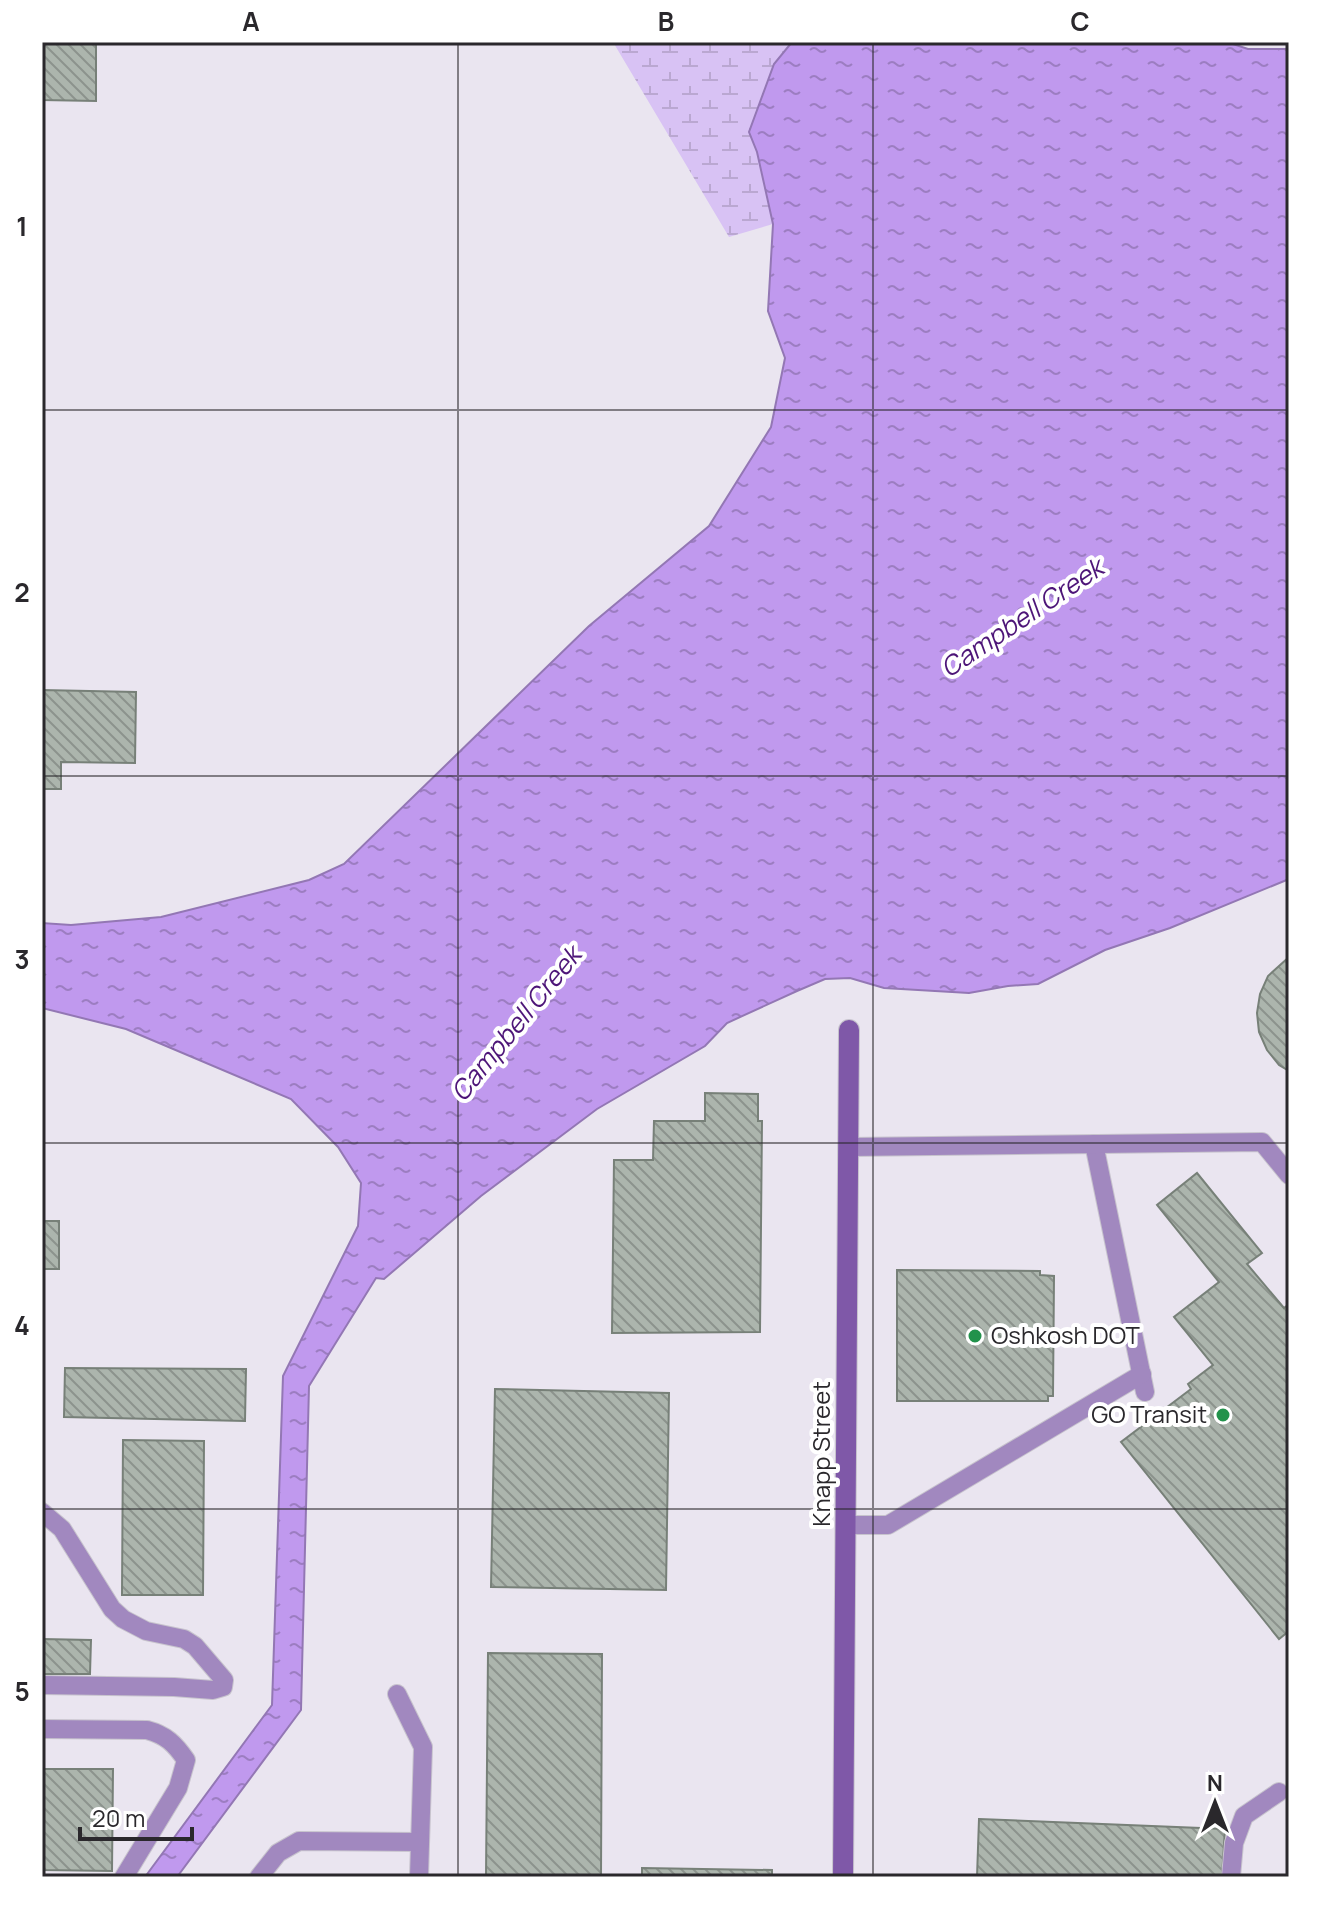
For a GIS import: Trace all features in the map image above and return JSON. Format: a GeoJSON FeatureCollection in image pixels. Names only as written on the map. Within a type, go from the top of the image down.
{"type":"FeatureCollection","features":[{"type":"Feature","properties":{"kind":"street","name":"Knapp Street"},"geometry":{"type":"LineString","coordinates":[[843,1877],[849,1030]]}},
{"type":"Feature","properties":{"kind":"lane"},"geometry":{"type":"LineString","coordinates":[[849,1147],[1262,1142],[1289,1175]]}},
{"type":"Feature","properties":{"kind":"lane"},"geometry":{"type":"LineString","coordinates":[[847,1525],[888,1525],[1143,1383],[1094,1144]]}},
{"type":"Feature","properties":{"kind":"lane"},"geometry":{"type":"LineString","coordinates":[[42,1512],[62,1529],[112,1609],[123,1619],[146,1631],[184,1639],[195,1646],[201,1657],[224,1680],[223,1687],[213,1690],[42,1685]]}},
{"type":"Feature","properties":{"kind":"lane"},"geometry":{"type":"LineString","coordinates":[[397,1694],[423,1747],[419,1877]]}},
{"type":"Feature","properties":{"kind":"lane"},"geometry":{"type":"LineString","coordinates":[[42,1729],[147,1730],[161,1734],[176,1745],[186,1760],[178,1788],[124,1877]]}},
{"type":"Feature","properties":{"kind":"lane"},"geometry":{"type":"LineString","coordinates":[[1231,1877],[1234,1843],[1244,1816],[1279,1792]]}},
{"type":"Feature","properties":{"kind":"lane"},"geometry":{"type":"LineString","coordinates":[[259,1877],[278,1853],[299,1841],[420,1842]]}},
{"type":"Feature","properties":{"kind":"green space"},"geometry":{"type":"Polygon","coordinates":[[[613,42],[792,42],[774,64],[749,132],[757,152],[773,224],[729,237],[613,42]]]}},
{"type":"Feature","properties":{"kind":"water","name":"Campbell Creek"},"geometry":{"type":"Polygon","coordinates":[[[792,42],[1227,42],[1248,49],[1289,49],[1289,879],[1170,928],[1105,950],[1038,984],[969,993],[884,988],[850,978],[825,979],[797,991],[727,1023],[705,1046],[597,1109],[481,1196],[384,1279],[376,1278],[309,1386],[301,1710],[177,1877],[145,1877],[272,1705],[283,1376],[358,1226],[361,1183],[338,1147],[291,1099],[126,1029],[42,1008],[42,923],[71,925],[161,917],[309,880],[344,864],[589,626],[709,526],[771,427],[785,358],[768,311],[773,224],[757,152],[749,132],[774,64],[792,42]]]}},
{"type":"Feature","properties":{"kind":"building"},"geometry":{"type":"Polygon","coordinates":[[[42,42],[96,42],[96,101],[42,100],[42,42]]]}},
{"type":"Feature","properties":{"kind":"building"},"geometry":{"type":"Polygon","coordinates":[[[42,690],[136,692],[135,763],[61,762],[61,789],[42,789],[42,690]]]}},
{"type":"Feature","properties":{"kind":"building"},"geometry":{"type":"Polygon","coordinates":[[[1289,957],[1289,1071],[1279,1065],[1267,1050],[1259,1032],[1257,1013],[1260,994],[1268,976],[1289,957]]]}},
{"type":"Feature","properties":{"kind":"building"},"geometry":{"type":"Polygon","coordinates":[[[705,1093],[758,1094],[758,1121],[762,1121],[760,1332],[612,1333],[614,1160],[653,1160],[654,1121],[705,1121],[705,1093]]]}},
{"type":"Feature","properties":{"kind":"building","name":"GO Transit"},"geometry":{"type":"Polygon","coordinates":[[[1197,1173],[1262,1253],[1247,1264],[1284,1308],[1289,1304],[1289,1631],[1279,1639],[1121,1442],[1191,1389],[1188,1384],[1213,1365],[1174,1317],[1219,1282],[1157,1205],[1197,1173]]]}},
{"type":"Feature","properties":{"kind":"building"},"geometry":{"type":"Polygon","coordinates":[[[42,1221],[59,1221],[59,1269],[42,1269],[42,1221]]]}},
{"type":"Feature","properties":{"kind":"building","name":"Oshkosh DOT"},"geometry":{"type":"Polygon","coordinates":[[[897,1270],[1040,1271],[1040,1275],[1054,1276],[1053,1396],[1048,1396],[1048,1401],[897,1401],[897,1270]]]}},
{"type":"Feature","properties":{"kind":"building"},"geometry":{"type":"Polygon","coordinates":[[[65,1368],[246,1369],[245,1421],[64,1417],[65,1368]]]}},
{"type":"Feature","properties":{"kind":"building"},"geometry":{"type":"Polygon","coordinates":[[[495,1389],[669,1393],[666,1590],[491,1587],[495,1389]]]}},
{"type":"Feature","properties":{"kind":"building"},"geometry":{"type":"Polygon","coordinates":[[[123,1440],[204,1441],[203,1595],[122,1595],[123,1440]]]}},
{"type":"Feature","properties":{"kind":"building"},"geometry":{"type":"Polygon","coordinates":[[[42,1639],[91,1640],[90,1674],[42,1674],[42,1639]]]}},
{"type":"Feature","properties":{"kind":"building"},"geometry":{"type":"Polygon","coordinates":[[[488,1653],[602,1654],[601,1877],[486,1877],[488,1653]]]}},
{"type":"Feature","properties":{"kind":"building"},"geometry":{"type":"Polygon","coordinates":[[[42,1769],[113,1769],[112,1871],[42,1870],[42,1769]]]}},
{"type":"Feature","properties":{"kind":"building"},"geometry":{"type":"Polygon","coordinates":[[[979,1819],[1225,1829],[1222,1877],[977,1877],[979,1819]]]}},
{"type":"Feature","properties":{"kind":"building"},"geometry":{"type":"Polygon","coordinates":[[[642,1868],[772,1870],[772,1877],[642,1877],[642,1868]]]}},
{"type":"Feature","properties":{"kind":"place","name":"Oshkosh DOT"},"geometry":{"type":"Point","coordinates":[975,1336]}},
{"type":"Feature","properties":{"kind":"place","name":"GO Transit"},"geometry":{"type":"Point","coordinates":[1223,1415]}}]}
